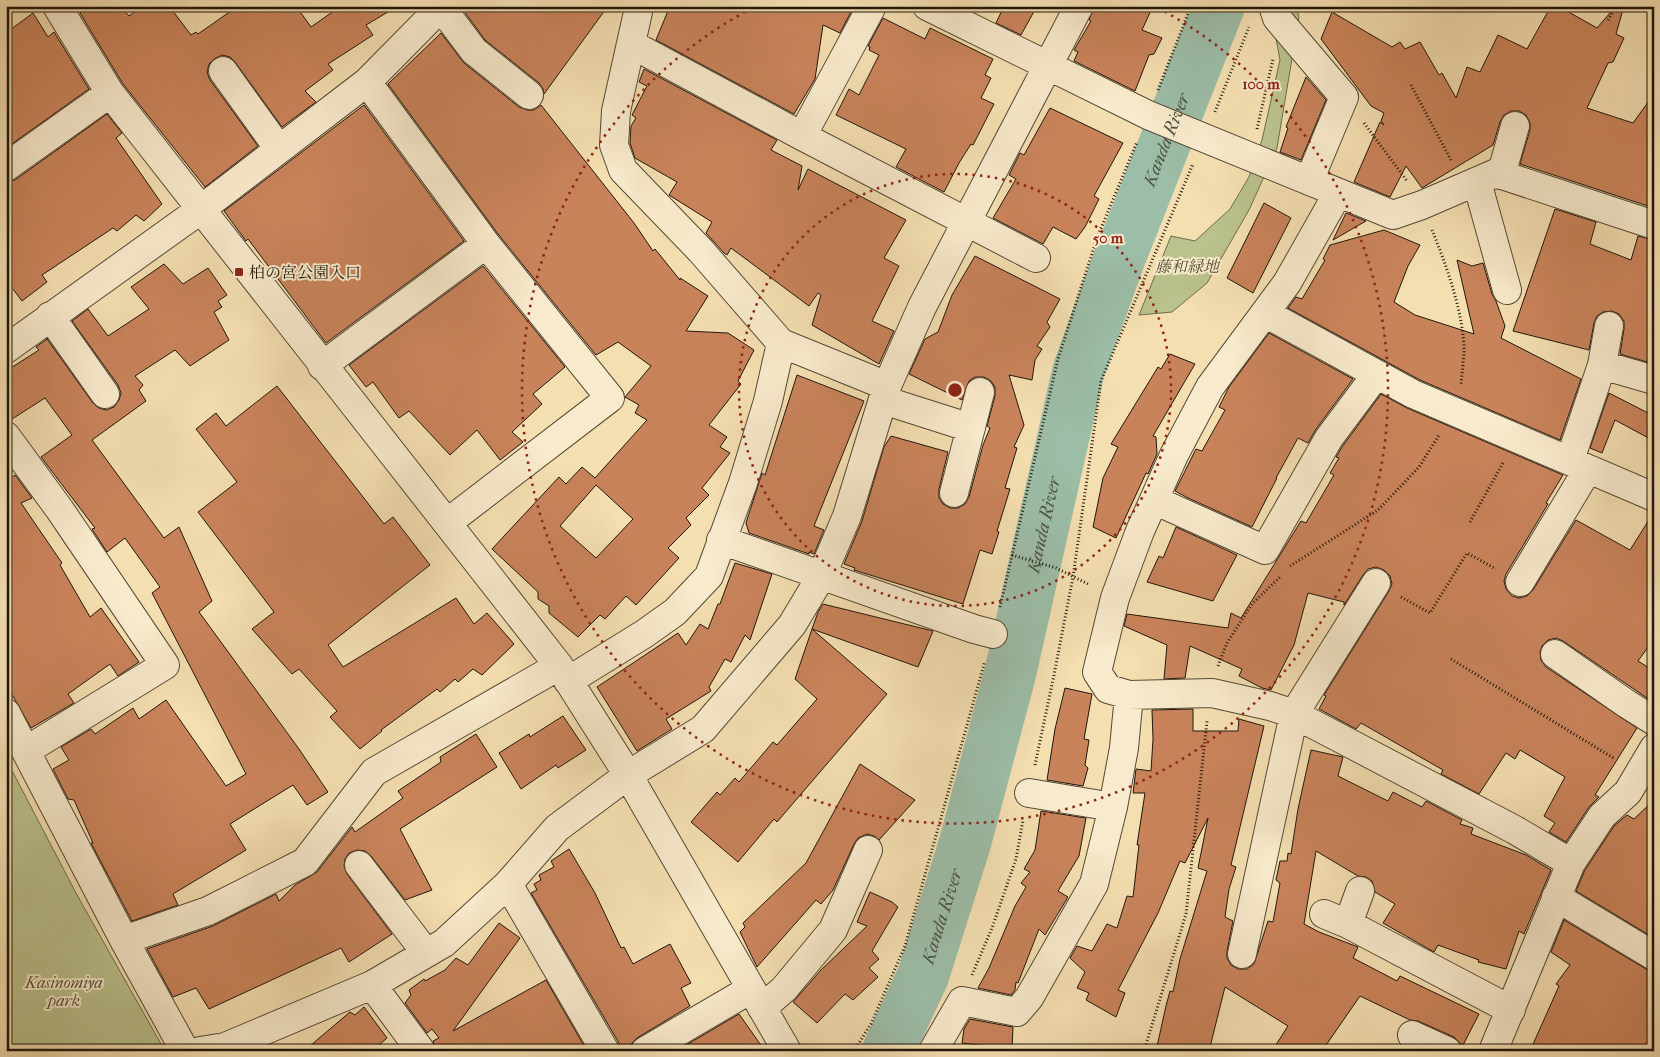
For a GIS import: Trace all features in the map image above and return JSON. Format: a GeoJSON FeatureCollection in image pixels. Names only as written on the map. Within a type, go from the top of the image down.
{"type":"FeatureCollection","features":[{"type":"Feature","properties":{"kind":"street"},"geometry":{"type":"LineString","coordinates":[[57,6],[110,94],[564,673],[628,775],[787,1051]]}},
{"type":"Feature","properties":{"kind":"street"},"geometry":{"type":"LineString","coordinates":[[6,349],[200,210],[367,82],[442,6],[474,51],[529,95]]}},
{"type":"Feature","properties":{"kind":"street"},"geometry":{"type":"LineString","coordinates":[[802,136],[872,6]]}},
{"type":"Feature","properties":{"kind":"street"},"geometry":{"type":"LineString","coordinates":[[927,6],[1152,117],[1393,215],[1481,181],[1515,126]]}},
{"type":"Feature","properties":{"kind":"street"},"geometry":{"type":"LineString","coordinates":[[217,1049],[372,985],[444,943],[508,884],[557,828],[628,775],[703,728],[792,626],[822,575],[847,516],[885,393],[922,307],[1079,6]]}},
{"type":"Feature","properties":{"kind":"street"},"geometry":{"type":"LineString","coordinates":[[1273,6],[1277,18],[1344,98],[1309,181]]}},
{"type":"Feature","properties":{"kind":"street"},"geometry":{"type":"LineString","coordinates":[[635,8],[631,44],[616,111],[614,145],[623,170],[701,251],[781,343],[885,393],[971,428]]}},
{"type":"Feature","properties":{"kind":"street"},"geometry":{"type":"LineString","coordinates":[[631,44],[1036,258]]}},
{"type":"Feature","properties":{"kind":"street"},"geometry":{"type":"LineString","coordinates":[[222,71],[279,149]]}},
{"type":"Feature","properties":{"kind":"street"},"geometry":{"type":"LineString","coordinates":[[367,82],[486,244],[610,398],[447,523]]}},
{"type":"Feature","properties":{"kind":"street"},"geometry":{"type":"LineString","coordinates":[[6,167],[110,94]]}},
{"type":"Feature","properties":{"kind":"street"},"geometry":{"type":"LineString","coordinates":[[1481,181],[1654,225]]}},
{"type":"Feature","properties":{"kind":"street"},"geometry":{"type":"LineString","coordinates":[[1481,181],[1507,290]]}},
{"type":"Feature","properties":{"kind":"street"},"geometry":{"type":"LineString","coordinates":[[1338,193],[1287,283],[1210,387],[1174,455],[1140,532],[1115,598],[1097,672],[1108,689],[1128,695],[1212,693],[1270,706],[1294,714],[1515,830],[1571,863]]}},
{"type":"Feature","properties":{"kind":"street"},"geometry":{"type":"LineString","coordinates":[[322,366],[486,244]]}},
{"type":"Feature","properties":{"kind":"street"},"geometry":{"type":"LineString","coordinates":[[1265,313],[1413,394],[1654,497]]}},
{"type":"Feature","properties":{"kind":"street"},"geometry":{"type":"LineString","coordinates":[[50,316],[106,394]]}},
{"type":"Feature","properties":{"kind":"street"},"geometry":{"type":"LineString","coordinates":[[1520,582],[1579,464],[1609,326]]}},
{"type":"Feature","properties":{"kind":"street"},"geometry":{"type":"LineString","coordinates":[[124,940],[208,910],[306,862],[374,772],[564,673],[644,634],[675,612],[708,576],[743,483],[768,401],[781,343]]}},
{"type":"Feature","properties":{"kind":"street"},"geometry":{"type":"LineString","coordinates":[[1602,365],[1654,380]]}},
{"type":"Feature","properties":{"kind":"street"},"geometry":{"type":"LineString","coordinates":[[1154,500],[1265,550],[1330,438],[1376,375]]}},
{"type":"Feature","properties":{"kind":"street"},"geometry":{"type":"LineString","coordinates":[[954,493],[980,392]]}},
{"type":"Feature","properties":{"kind":"street"},"geometry":{"type":"LineString","coordinates":[[6,436],[60,510],[165,665],[26,750]]}},
{"type":"Feature","properties":{"kind":"street"},"geometry":{"type":"LineString","coordinates":[[721,540],[974,630],[994,634]]}},
{"type":"Feature","properties":{"kind":"street"},"geometry":{"type":"LineString","coordinates":[[1242,954],[1294,714],[1376,583]]}},
{"type":"Feature","properties":{"kind":"street"},"geometry":{"type":"LineString","coordinates":[[1555,654],[1654,721]]}},
{"type":"Feature","properties":{"kind":"street"},"geometry":{"type":"LineString","coordinates":[[933,1051],[962,1001],[1018,1012],[1029,998],[1094,884],[1113,807],[1124,748],[1128,695]]}},
{"type":"Feature","properties":{"kind":"street"},"geometry":{"type":"LineString","coordinates":[[6,713],[124,940],[185,1051]]}},
{"type":"Feature","properties":{"kind":"street"},"geometry":{"type":"LineString","coordinates":[[1493,1051],[1571,863],[1602,816],[1628,792],[1654,748]]}},
{"type":"Feature","properties":{"kind":"street"},"geometry":{"type":"LineString","coordinates":[[1029,793],[1113,807]]}},
{"type":"Feature","properties":{"kind":"street"},"geometry":{"type":"LineString","coordinates":[[645,1051],[757,999],[784,989],[833,930],[868,850]]}},
{"type":"Feature","properties":{"kind":"street"},"geometry":{"type":"LineString","coordinates":[[359,865],[426,953]]}},
{"type":"Feature","properties":{"kind":"street"},"geometry":{"type":"LineString","coordinates":[[508,884],[605,1051]]}},
{"type":"Feature","properties":{"kind":"street"},"geometry":{"type":"LineString","coordinates":[[1360,891],[1336,919],[1511,1010]]}},
{"type":"Feature","properties":{"kind":"street"},"geometry":{"type":"LineString","coordinates":[[1556,897],[1654,956]]}},
{"type":"Feature","properties":{"kind":"street"},"geometry":{"type":"LineString","coordinates":[[372,985],[421,1051]]}},
{"type":"Feature","properties":{"kind":"street"},"geometry":{"type":"LineString","coordinates":[[1412,1035],[1447,1051]]}},
{"type":"Feature","properties":{"kind":"path"},"geometry":{"type":"LineString","coordinates":[[854,1051],[871,1024],[905,946],[994,634],[1058,359],[1097,238],[1152,117],[1191,6]]}},
{"type":"Feature","properties":{"kind":"path"},"geometry":{"type":"LineString","coordinates":[[1608,20],[1616,6]]}},
{"type":"Feature","properties":{"kind":"path"},"geometry":{"type":"LineString","coordinates":[[962,1001],[992,928],[1016,859],[1073,577],[1101,381],[1199,137],[1251,24]]}},
{"type":"Feature","properties":{"kind":"path"},"geometry":{"type":"LineString","coordinates":[[1250,157],[1273,61],[1272,52]]}},
{"type":"Feature","properties":{"kind":"path"},"geometry":{"type":"LineString","coordinates":[[1411,85],[1481,181]]}},
{"type":"Feature","properties":{"kind":"path"},"geometry":{"type":"LineString","coordinates":[[1144,1051],[1186,914],[1208,710],[1213,680],[1227,643],[1252,604],[1293,563],[1378,510],[1419,467],[1459,400],[1464,352],[1460,322],[1448,270],[1422,205],[1404,177],[1344,98]]}},
{"type":"Feature","properties":{"kind":"path"},"geometry":{"type":"LineString","coordinates":[[1470,522],[1518,438]]}},
{"type":"Feature","properties":{"kind":"path"},"geometry":{"type":"LineString","coordinates":[[1376,583],[1430,613],[1467,554],[1520,582]]}},
{"type":"Feature","properties":{"kind":"path"},"geometry":{"type":"LineString","coordinates":[[1012,555],[1056,568],[1115,598]]}},
{"type":"Feature","properties":{"kind":"path"},"geometry":{"type":"LineString","coordinates":[[1451,659],[1639,774]]}},
{"type":"Feature","properties":{"kind":"path"},"geometry":{"type":"LineString","coordinates":[[118,1051],[136,1046],[153,1048]]}},
{"type":"Feature","properties":{"kind":"green space","name":"藤和緑地"},"geometry":{"type":"Polygon","coordinates":[[[1270,6],[1296,6],[1299,17],[1277,148],[1249,210],[1207,283],[1172,312],[1139,315],[1171,236],[1195,241],[1230,209],[1249,177],[1262,140],[1280,60],[1270,6]]]}},
{"type":"Feature","properties":{"kind":"green space","name":"Kasinomiya park"},"geometry":{"type":"Polygon","coordinates":[[[6,759],[77,895],[165,1051],[6,1051],[6,759]]]}},
{"type":"Feature","properties":{"kind":"building"},"geometry":{"type":"Polygon","coordinates":[[[88,6],[120,6],[129,16],[142,6],[169,6],[191,35],[196,32],[198,34],[238,6],[296,6],[311,27],[341,6],[398,6],[366,25],[373,35],[328,64],[333,70],[305,91],[316,102],[282,127],[230,57],[222,55],[214,59],[209,64],[207,72],[210,80],[258,146],[205,187],[123,84],[80,13],[88,6]]]}},
{"type":"Feature","properties":{"kind":"building"},"geometry":{"type":"Polygon","coordinates":[[[469,6],[608,6],[544,94],[539,83],[485,40],[464,11],[469,6]]]}},
{"type":"Feature","properties":{"kind":"building"},"geometry":{"type":"Polygon","coordinates":[[[670,6],[854,6],[840,33],[823,25],[815,79],[794,114],[656,40],[670,6]]]}},
{"type":"Feature","properties":{"kind":"building"},"geometry":{"type":"Polygon","coordinates":[[[1004,6],[1037,6],[1021,35],[996,23],[1004,6]]]}},
{"type":"Feature","properties":{"kind":"building"},"geometry":{"type":"Polygon","coordinates":[[[1094,6],[1153,6],[1142,30],[1162,38],[1154,54],[1149,55],[1135,91],[1074,61],[1078,52],[1074,50],[1091,21],[1089,20],[1094,6]]]}},
{"type":"Feature","properties":{"kind":"building"},"geometry":{"type":"Polygon","coordinates":[[[1551,6],[1558,6],[1597,28],[1616,6],[1624,6],[1616,34],[1624,38],[1613,62],[1608,63],[1587,108],[1633,123],[1654,94],[1654,208],[1520,164],[1530,130],[1530,123],[1526,115],[1519,111],[1511,111],[1504,115],[1493,145],[1422,188],[1406,166],[1390,197],[1354,182],[1380,122],[1384,125],[1381,121],[1384,113],[1371,106],[1321,39],[1332,12],[1392,47],[1400,42],[1405,49],[1420,42],[1439,75],[1442,73],[1456,98],[1467,67],[1480,72],[1498,35],[1527,49],[1551,6]]]}},
{"type":"Feature","properties":{"kind":"building"},"geometry":{"type":"Polygon","coordinates":[[[33,13],[48,37],[54,32],[89,89],[6,148],[6,33],[33,13]]]}},
{"type":"Feature","properties":{"kind":"building"},"geometry":{"type":"Polygon","coordinates":[[[883,18],[925,39],[930,28],[993,59],[985,75],[991,78],[981,98],[994,104],[973,145],[971,144],[959,163],[944,192],[896,167],[906,149],[836,115],[849,89],[859,95],[879,55],[869,50],[870,47],[868,46],[883,18]]]}},
{"type":"Feature","properties":{"kind":"building"},"geometry":{"type":"Polygon","coordinates":[[[441,33],[464,63],[519,107],[534,110],[541,105],[634,223],[653,251],[655,249],[680,280],[680,278],[708,296],[686,331],[728,333],[754,350],[738,381],[741,384],[709,425],[727,437],[720,447],[730,453],[702,488],[709,495],[686,518],[691,525],[668,548],[679,558],[636,605],[626,596],[605,619],[600,615],[578,637],[549,613],[549,606],[538,599],[538,592],[492,549],[559,477],[566,484],[582,467],[595,478],[647,420],[635,413],[639,405],[625,397],[651,366],[618,342],[596,355],[498,234],[388,84],[441,33]],[[596,485],[560,526],[596,558],[633,519],[596,485]]]}},
{"type":"Feature","properties":{"kind":"building"},"geometry":{"type":"Polygon","coordinates":[[[644,69],[777,140],[771,150],[802,166],[798,190],[808,169],[906,220],[884,258],[899,266],[872,321],[894,331],[879,364],[812,325],[821,295],[818,293],[809,306],[731,248],[727,255],[724,253],[706,233],[712,222],[669,195],[677,182],[635,158],[630,143],[631,126],[636,118],[632,115],[647,86],[639,82],[644,69]]]}},
{"type":"Feature","properties":{"kind":"building"},"geometry":{"type":"Polygon","coordinates":[[[1306,77],[1326,100],[1301,160],[1280,152],[1288,128],[1286,127],[1306,77]]]}},
{"type":"Feature","properties":{"kind":"building"},"geometry":{"type":"Polygon","coordinates":[[[364,105],[464,241],[326,343],[248,239],[246,241],[224,211],[364,105]]]}},
{"type":"Feature","properties":{"kind":"building"},"geometry":{"type":"Polygon","coordinates":[[[1050,108],[1123,143],[1094,196],[1099,199],[1085,227],[1076,239],[1053,227],[1043,244],[993,218],[1016,179],[1009,175],[1020,153],[1024,155],[1050,108]]]}},
{"type":"Feature","properties":{"kind":"building"},"geometry":{"type":"Polygon","coordinates":[[[107,114],[122,133],[116,138],[162,204],[144,221],[136,215],[117,231],[113,228],[42,275],[47,282],[22,301],[6,280],[6,182],[15,180],[107,114]]]}},
{"type":"Feature","properties":{"kind":"building"},"geometry":{"type":"Polygon","coordinates":[[[1264,203],[1291,218],[1253,293],[1227,278],[1264,203]]]}},
{"type":"Feature","properties":{"kind":"building"},"geometry":{"type":"Polygon","coordinates":[[[1555,209],[1596,222],[1590,244],[1631,260],[1638,236],[1654,240],[1654,364],[1620,354],[1624,321],[1619,314],[1612,311],[1603,312],[1597,316],[1589,350],[1513,331],[1555,209]]]}},
{"type":"Feature","properties":{"kind":"building"},"geometry":{"type":"Polygon","coordinates":[[[1346,213],[1366,221],[1333,240],[1346,213]]]}},
{"type":"Feature","properties":{"kind":"building"},"geometry":{"type":"Polygon","coordinates":[[[1384,230],[1420,245],[1408,266],[1394,302],[1415,315],[1474,334],[1457,260],[1472,266],[1483,263],[1492,294],[1505,326],[1501,338],[1581,379],[1560,440],[1420,380],[1288,308],[1296,297],[1302,299],[1325,260],[1323,259],[1330,245],[1384,230]]]}},
{"type":"Feature","properties":{"kind":"building"},"geometry":{"type":"Polygon","coordinates":[[[975,256],[1060,299],[1047,322],[1050,327],[1037,346],[1042,349],[1035,360],[1032,380],[1009,375],[1024,425],[1014,447],[1017,448],[1005,488],[1010,489],[992,554],[980,550],[963,604],[854,570],[855,568],[844,564],[862,521],[884,447],[891,436],[948,452],[939,489],[939,498],[943,504],[950,508],[958,508],[965,504],[969,497],[983,445],[990,428],[987,426],[995,396],[995,387],[991,381],[984,377],[975,377],[969,381],[962,400],[909,374],[925,339],[938,332],[952,295],[975,256]]]}},
{"type":"Feature","properties":{"kind":"building"},"geometry":{"type":"Polygon","coordinates":[[[164,264],[183,284],[208,268],[227,295],[218,301],[222,307],[214,312],[229,340],[190,366],[175,350],[135,376],[143,385],[139,390],[146,401],[92,440],[164,538],[179,527],[212,601],[199,612],[328,792],[307,805],[293,785],[230,824],[246,850],[173,894],[178,905],[132,921],[91,843],[93,843],[74,800],[68,799],[53,769],[69,760],[61,747],[91,729],[95,734],[133,708],[139,719],[166,700],[226,786],[246,774],[152,593],[160,587],[125,538],[107,552],[92,529],[95,528],[41,457],[72,435],[45,398],[9,421],[6,421],[6,371],[39,350],[36,347],[47,339],[93,403],[99,408],[106,410],[114,407],[121,393],[118,385],[72,321],[88,309],[108,336],[149,309],[131,287],[164,264]]]}},
{"type":"Feature","properties":{"kind":"building"},"geometry":{"type":"Polygon","coordinates":[[[483,266],[565,367],[533,394],[542,404],[512,432],[523,442],[500,460],[477,430],[450,455],[409,411],[399,418],[373,382],[366,387],[349,365],[483,266]]]}},
{"type":"Feature","properties":{"kind":"building"},"geometry":{"type":"Polygon","coordinates":[[[1269,333],[1353,379],[1316,429],[1308,443],[1298,438],[1252,527],[1175,491],[1196,449],[1202,451],[1225,410],[1219,407],[1229,387],[1269,333]]]}},
{"type":"Feature","properties":{"kind":"building"},"geometry":{"type":"Polygon","coordinates":[[[1170,354],[1195,364],[1153,436],[1156,437],[1157,454],[1148,474],[1146,473],[1116,538],[1093,527],[1103,478],[1118,447],[1111,444],[1158,367],[1161,369],[1170,354]]]}},
{"type":"Feature","properties":{"kind":"building"},"geometry":{"type":"Polygon","coordinates":[[[797,375],[864,401],[814,526],[824,530],[814,554],[809,552],[809,554],[749,533],[746,523],[762,473],[765,475],[797,375]]]}},
{"type":"Feature","properties":{"kind":"building"},"geometry":{"type":"Polygon","coordinates":[[[277,386],[384,524],[393,517],[430,565],[328,645],[343,667],[456,598],[474,624],[487,613],[514,644],[482,675],[473,669],[458,682],[455,679],[440,692],[437,689],[381,730],[360,749],[330,717],[337,711],[299,669],[292,674],[252,629],[274,612],[198,512],[237,482],[196,429],[216,413],[226,426],[277,386]]]}},
{"type":"Feature","properties":{"kind":"building"},"geometry":{"type":"Polygon","coordinates":[[[1609,393],[1654,416],[1654,441],[1615,420],[1602,453],[1590,448],[1609,393]]]}},
{"type":"Feature","properties":{"kind":"building"},"geometry":{"type":"Polygon","coordinates":[[[1381,394],[1407,408],[1563,475],[1506,574],[1504,581],[1506,589],[1512,596],[1519,598],[1527,596],[1533,590],[1576,520],[1630,550],[1654,512],[1654,639],[1638,661],[1654,671],[1653,702],[1563,641],[1556,638],[1548,640],[1542,646],[1540,652],[1541,660],[1546,667],[1637,728],[1595,795],[1599,797],[1589,807],[1566,842],[1549,832],[1555,823],[1544,816],[1565,777],[1520,750],[1515,759],[1506,753],[1479,794],[1441,774],[1443,770],[1361,723],[1356,729],[1319,709],[1326,696],[1324,695],[1389,591],[1392,584],[1390,576],[1384,570],[1376,567],[1368,569],[1344,605],[1344,602],[1308,593],[1294,645],[1271,690],[1262,688],[1239,676],[1242,669],[1190,646],[1185,678],[1164,679],[1167,645],[1124,626],[1127,614],[1228,628],[1231,613],[1241,618],[1301,521],[1306,523],[1334,475],[1330,473],[1339,458],[1336,457],[1342,447],[1381,394]]]}},
{"type":"Feature","properties":{"kind":"building"},"geometry":{"type":"Polygon","coordinates":[[[15,475],[32,498],[21,503],[62,563],[60,565],[90,617],[101,608],[139,662],[118,676],[110,664],[68,694],[74,703],[31,728],[6,684],[6,481],[15,475]]]}},
{"type":"Feature","properties":{"kind":"building"},"geometry":{"type":"Polygon","coordinates":[[[1176,527],[1237,555],[1213,601],[1147,582],[1159,556],[1163,558],[1176,527]]]}},
{"type":"Feature","properties":{"kind":"building"},"geometry":{"type":"Polygon","coordinates":[[[735,563],[772,574],[750,640],[745,635],[731,662],[725,659],[709,687],[711,691],[666,719],[672,729],[637,751],[597,687],[678,633],[686,645],[700,624],[708,629],[718,604],[720,604],[735,563]]]}},
{"type":"Feature","properties":{"kind":"building"},"geometry":{"type":"Polygon","coordinates":[[[823,604],[933,631],[918,667],[812,629],[823,604]]]}},
{"type":"Feature","properties":{"kind":"building"},"geometry":{"type":"Polygon","coordinates":[[[812,629],[887,694],[777,822],[774,819],[738,862],[691,822],[717,792],[720,795],[735,778],[739,782],[773,742],[777,745],[817,699],[795,679],[812,629]]]}},
{"type":"Feature","properties":{"kind":"building"},"geometry":{"type":"Polygon","coordinates":[[[1065,688],[1092,694],[1084,739],[1089,740],[1085,765],[1088,768],[1083,786],[1047,780],[1055,729],[1065,688]]]}},
{"type":"Feature","properties":{"kind":"building"},"geometry":{"type":"Polygon","coordinates":[[[1193,709],[1193,731],[1238,731],[1239,719],[1264,726],[1231,865],[1236,867],[1229,889],[1225,917],[1233,921],[1227,958],[1231,965],[1238,969],[1247,969],[1254,964],[1268,921],[1273,922],[1280,883],[1276,880],[1280,861],[1287,861],[1288,853],[1291,854],[1298,809],[1311,750],[1343,757],[1338,776],[1388,801],[1393,792],[1422,807],[1426,801],[1462,820],[1460,824],[1473,828],[1471,834],[1526,855],[1551,870],[1524,934],[1519,931],[1506,969],[1478,962],[1479,960],[1438,945],[1434,952],[1383,923],[1395,904],[1375,892],[1372,881],[1366,877],[1358,876],[1316,851],[1304,924],[1358,947],[1353,958],[1397,981],[1400,976],[1479,1014],[1462,1047],[1454,1037],[1418,1021],[1410,1020],[1360,996],[1322,1051],[1272,1051],[1288,1026],[1225,987],[1209,1051],[1156,1051],[1170,991],[1173,992],[1180,959],[1207,871],[1198,868],[1208,818],[1185,863],[1180,861],[1158,913],[1118,990],[1125,993],[1116,1017],[1086,1000],[1089,993],[1077,988],[1085,972],[1070,958],[1077,946],[1092,951],[1107,924],[1117,928],[1127,896],[1133,897],[1139,845],[1137,845],[1145,793],[1133,793],[1136,769],[1151,771],[1152,710],[1193,709]]]}},
{"type":"Feature","properties":{"kind":"building"},"geometry":{"type":"Polygon","coordinates":[[[563,716],[586,750],[558,768],[556,765],[521,789],[499,753],[529,734],[530,737],[563,716]]]}},
{"type":"Feature","properties":{"kind":"building"},"geometry":{"type":"Polygon","coordinates":[[[476,734],[497,767],[400,829],[432,890],[405,900],[365,851],[357,850],[349,853],[345,859],[344,866],[347,874],[392,934],[349,962],[341,948],[209,1009],[196,988],[173,997],[147,949],[213,926],[276,894],[279,901],[295,885],[317,872],[352,827],[355,832],[403,798],[398,791],[441,762],[440,757],[476,734]]]}},
{"type":"Feature","properties":{"kind":"building"},"geometry":{"type":"Polygon","coordinates":[[[860,764],[915,800],[879,840],[867,834],[858,838],[833,890],[821,904],[816,900],[757,967],[740,932],[745,927],[743,923],[806,863],[860,764]]]}},
{"type":"Feature","properties":{"kind":"building"},"geometry":{"type":"Polygon","coordinates":[[[1654,800],[1654,938],[1576,891],[1585,870],[1614,826],[1627,815],[1634,819],[1654,800]]]}},
{"type":"Feature","properties":{"kind":"building"},"geometry":{"type":"Polygon","coordinates":[[[1041,811],[1086,818],[1079,856],[1058,891],[1068,897],[1045,935],[1039,929],[1018,983],[1016,982],[1015,990],[1011,995],[978,988],[989,968],[1015,906],[1026,887],[1021,883],[1030,872],[1024,869],[1035,850],[1041,811]]]}},
{"type":"Feature","properties":{"kind":"building"},"geometry":{"type":"Polygon","coordinates":[[[569,849],[595,893],[621,948],[624,947],[633,964],[670,944],[691,983],[681,988],[690,1006],[637,1038],[631,1044],[629,1051],[621,1051],[619,1043],[531,893],[537,890],[534,884],[541,880],[539,875],[554,867],[551,861],[569,849]]]}},
{"type":"Feature","properties":{"kind":"building"},"geometry":{"type":"Polygon","coordinates":[[[870,892],[892,902],[898,907],[872,951],[879,959],[869,968],[878,977],[853,1000],[845,994],[817,1023],[793,1002],[821,970],[867,926],[857,922],[870,892]]]}},
{"type":"Feature","properties":{"kind":"building"},"geometry":{"type":"Polygon","coordinates":[[[1564,920],[1654,972],[1654,1051],[1530,1051],[1559,986],[1556,984],[1570,965],[1551,952],[1564,920]]]}},
{"type":"Feature","properties":{"kind":"building"},"geometry":{"type":"Polygon","coordinates":[[[499,923],[520,938],[453,1031],[546,980],[587,1051],[436,1051],[433,1041],[439,1038],[432,1029],[427,1033],[405,1003],[411,995],[409,990],[424,979],[425,981],[445,970],[456,958],[468,965],[499,923]]]}},
{"type":"Feature","properties":{"kind":"building"},"geometry":{"type":"Polygon","coordinates":[[[364,1007],[387,1038],[372,1051],[304,1051],[350,1012],[355,1015],[364,1007]]]}},
{"type":"Feature","properties":{"kind":"building"},"geometry":{"type":"Polygon","coordinates":[[[739,1014],[765,1051],[676,1051],[739,1014]]]}},
{"type":"Feature","properties":{"kind":"building"},"geometry":{"type":"Polygon","coordinates":[[[970,1019],[1013,1027],[1012,1049],[962,1043],[964,1029],[970,1019]]]}},
{"type":"Feature","properties":{"kind":"waterway","name":"Kanda River"},"geometry":{"type":"LineString","coordinates":[[888,1051],[923,976],[965,843],[1010,674],[1078,372],[1118,262],[1219,6]]}},
{"type":"Feature","properties":{"kind":"place","name":"柏の宮公園入口"},"geometry":{"type":"Point","coordinates":[239,272]}}]}
